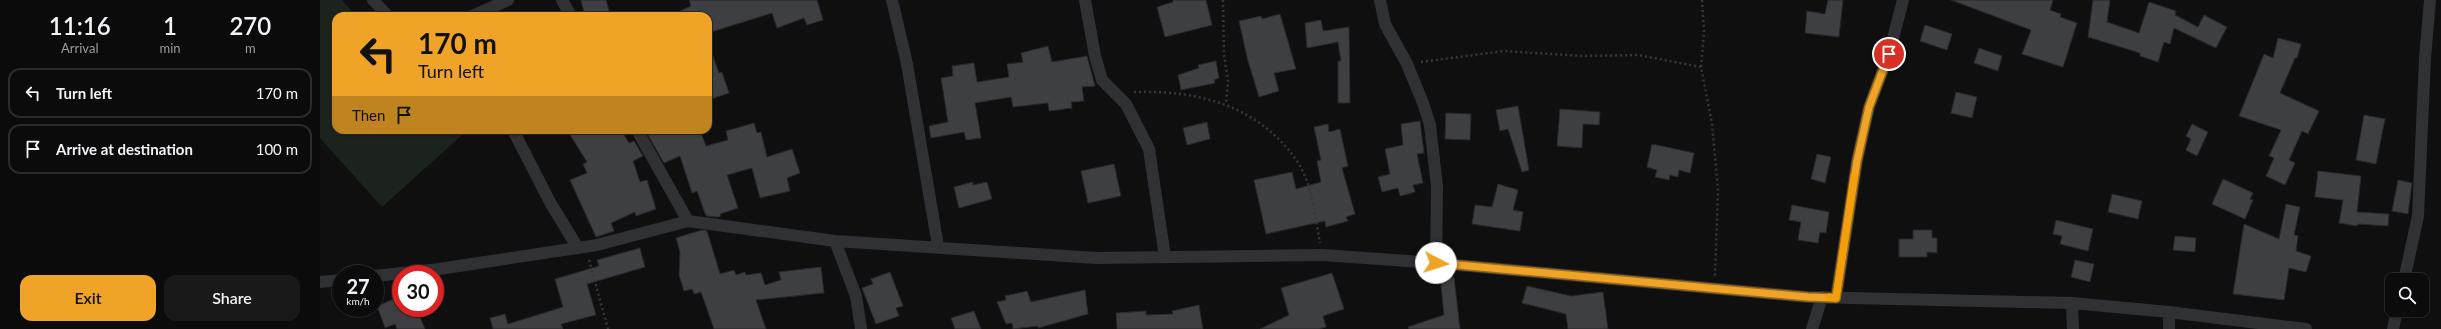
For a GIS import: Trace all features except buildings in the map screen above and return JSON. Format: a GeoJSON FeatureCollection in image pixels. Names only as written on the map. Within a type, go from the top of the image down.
{"type":"FeatureCollection","features":[{"type":"Feature","properties":{"kind":"street"},"geometry":{"type":"LineString","coordinates":[[373,0],[384,12]]}},
{"type":"Feature","properties":{"kind":"street"},"geometry":{"type":"LineString","coordinates":[[481,12],[508,0]]}},
{"type":"Feature","properties":{"kind":"street"},"geometry":{"type":"LineString","coordinates":[[562,0],[569,12]]}},
{"type":"Feature","properties":{"kind":"street"},"geometry":{"type":"LineString","coordinates":[[892,0],[907,64],[938,246]]}},
{"type":"Feature","properties":{"kind":"street"},"geometry":{"type":"LineString","coordinates":[[1085,0],[1095,56],[1102,80],[1134,116],[1149,149],[1165,257]]}},
{"type":"Feature","properties":{"kind":"street"},"geometry":{"type":"LineString","coordinates":[[1380,0],[1385,24],[1407,64],[1423,102],[1430,125],[1437,187],[1436,263]]}},
{"type":"Feature","properties":{"kind":"street"},"geometry":{"type":"LineString","coordinates":[[1836,298],[1857,161],[1869,107],[1889,54],[1903,0]]}},
{"type":"Feature","properties":{"kind":"street"},"geometry":{"type":"LineString","coordinates":[[2406,273],[2418,216],[2425,58],[2430,0]]}},
{"type":"Feature","properties":{"kind":"street"},"geometry":{"type":"LineString","coordinates":[[515,134],[551,204],[582,247]]}},
{"type":"Feature","properties":{"kind":"street"},"geometry":{"type":"LineString","coordinates":[[639,134],[688,221]]}},
{"type":"Feature","properties":{"kind":"street"},"geometry":{"type":"LineString","coordinates":[[384,275],[439,269],[582,247],[688,221],[835,241],[938,246],[1096,258],[1323,255],[1436,263],[1836,298],[2072,303],[2169,312],[2306,329]]}},
{"type":"Feature","properties":{"kind":"street"},"geometry":{"type":"LineString","coordinates":[[835,241],[856,296],[861,329]]}},
{"type":"Feature","properties":{"kind":"street"},"geometry":{"type":"LineString","coordinates":[[320,282],[332,281]]}},
{"type":"Feature","properties":{"kind":"street"},"geometry":{"type":"LineString","coordinates":[[1812,329],[1822,297]]}},
{"type":"Feature","properties":{"kind":"street"},"geometry":{"type":"LineString","coordinates":[[2072,303],[2073,329]]}},
{"type":"Feature","properties":{"kind":"street"},"geometry":{"type":"LineString","coordinates":[[2169,312],[2169,329]]}},
{"type":"Feature","properties":{"kind":"street"},"geometry":{"type":"LineString","coordinates":[[2393,329],[2396,317]]}},
{"type":"Feature","properties":{"kind":"path"},"geometry":{"type":"LineString","coordinates":[[1223,0],[1224,56],[1228,81],[1226,104]]}},
{"type":"Feature","properties":{"kind":"path"},"geometry":{"type":"LineString","coordinates":[[1702,0],[1704,31],[1701,67],[1712,124],[1718,190],[1714,288]]}},
{"type":"Feature","properties":{"kind":"path"},"geometry":{"type":"LineString","coordinates":[[1407,64],[1504,51],[1582,56],[1638,55],[1701,67]]}},
{"type":"Feature","properties":{"kind":"path"},"geometry":{"type":"LineString","coordinates":[[1116,95],[1167,91],[1207,98],[1226,104],[1265,127],[1298,162],[1309,189],[1323,255]]}},
{"type":"Feature","properties":{"kind":"path"},"geometry":{"type":"LineString","coordinates":[[582,247],[608,329]]}},
{"type":"Feature","properties":{"kind":"shaded area"},"geometry":{"type":"Polygon","coordinates":[[[320,0],[342,0],[352,12],[332,12],[332,134],[462,135],[382,207],[320,138],[320,0]]]}},
{"type":"Feature","properties":{"kind":"slow traffic"},"geometry":{"type":"LineString","coordinates":[[1829,297],[1836,298],[1854,176]]}},
{"type":"Feature","properties":{"kind":"route"},"geometry":{"type":"LineString","coordinates":[[1436,263],[1808,297],[1836,298],[1857,161],[1869,107],[1889,54]]}}]}
